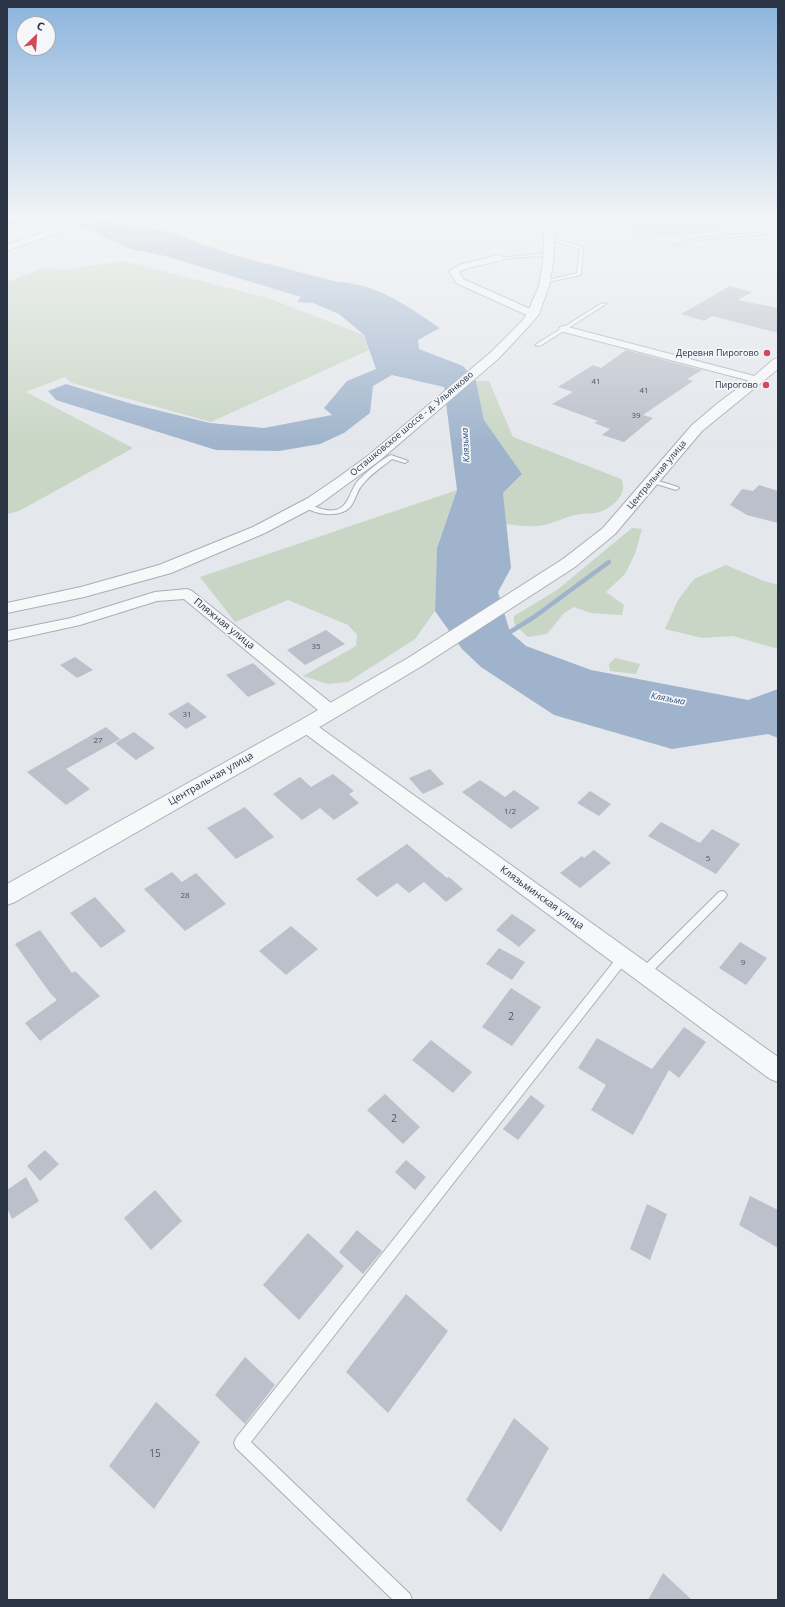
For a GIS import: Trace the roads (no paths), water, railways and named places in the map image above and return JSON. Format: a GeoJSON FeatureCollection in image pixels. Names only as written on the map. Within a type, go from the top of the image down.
{"type":"FeatureCollection","features":[{"type":"Feature","properties":{"kind":"street"},"geometry":{"type":"LineString","coordinates":[[490,295],[533,314]]}},
{"type":"Feature","properties":{"kind":"street","name":"Осташковское шоссе - д. Ульянково"},"geometry":{"type":"LineString","coordinates":[[7,608],[84,592],[165,569],[259,530],[305,505],[341,482],[374,458],[494,356],[533,314],[540,295]]}},
{"type":"Feature","properties":{"kind":"street"},"geometry":{"type":"LineString","coordinates":[[564,329],[758,380]]}},
{"type":"Feature","properties":{"kind":"street","name":"Центральная улица"},"geometry":{"type":"LineString","coordinates":[[7,895],[306,726],[415,662],[569,563],[609,530],[697,428],[758,380],[778,362]]}},
{"type":"Feature","properties":{"kind":"street","name":"Пляжная улица"},"geometry":{"type":"LineString","coordinates":[[7,636],[74,622],[156,597],[187,594],[330,711]]}},
{"type":"Feature","properties":{"kind":"street","name":"Клязьминская улица"},"geometry":{"type":"LineString","coordinates":[[306,726],[778,1071]]}},
{"type":"Feature","properties":{"kind":"lane"},"geometry":{"type":"LineString","coordinates":[[538,345],[604,304]]}},
{"type":"Feature","properties":{"kind":"lane"},"geometry":{"type":"LineString","coordinates":[[305,505],[322,512],[335,512],[342,510],[348,506],[361,482],[391,457],[405,461]]}},
{"type":"Feature","properties":{"kind":"lane"},"geometry":{"type":"LineString","coordinates":[[652,481],[676,488]]}},
{"type":"Feature","properties":{"kind":"lane"},"geometry":{"type":"LineString","coordinates":[[644,973],[722,895]]}},
{"type":"Feature","properties":{"kind":"lane"},"geometry":{"type":"LineString","coordinates":[[404,1600],[240,1443],[623,958]]}},
{"type":"Feature","properties":{"kind":"water","name":"Клязьма"},"geometry":{"type":"Polygon","coordinates":[[[294,295],[385,295],[392,298],[404,304],[440,328],[418,340],[419,349],[463,366],[476,381],[484,420],[522,474],[503,493],[511,568],[498,592],[510,632],[526,646],[591,670],[748,700],[778,689],[778,738],[768,734],[672,749],[554,715],[481,667],[462,649],[435,611],[437,548],[457,490],[444,387],[392,375],[373,386],[370,413],[344,433],[320,444],[279,451],[216,450],[56,400],[48,391],[66,384],[132,404],[210,423],[264,428],[332,415],[324,408],[347,381],[376,369],[364,335],[339,314],[313,303],[297,302],[301,297],[294,295]]]}},
{"type":"Feature","properties":{"kind":"waterway"},"geometry":{"type":"LineString","coordinates":[[510,632],[534,617],[609,562]]}},
{"type":"Feature","properties":{"kind":"place","name":"Деревня Пирогово"},"geometry":{"type":"Point","coordinates":[767,353]}},
{"type":"Feature","properties":{"kind":"place","name":"Пирогово"},"geometry":{"type":"Point","coordinates":[766,385]}}]}
